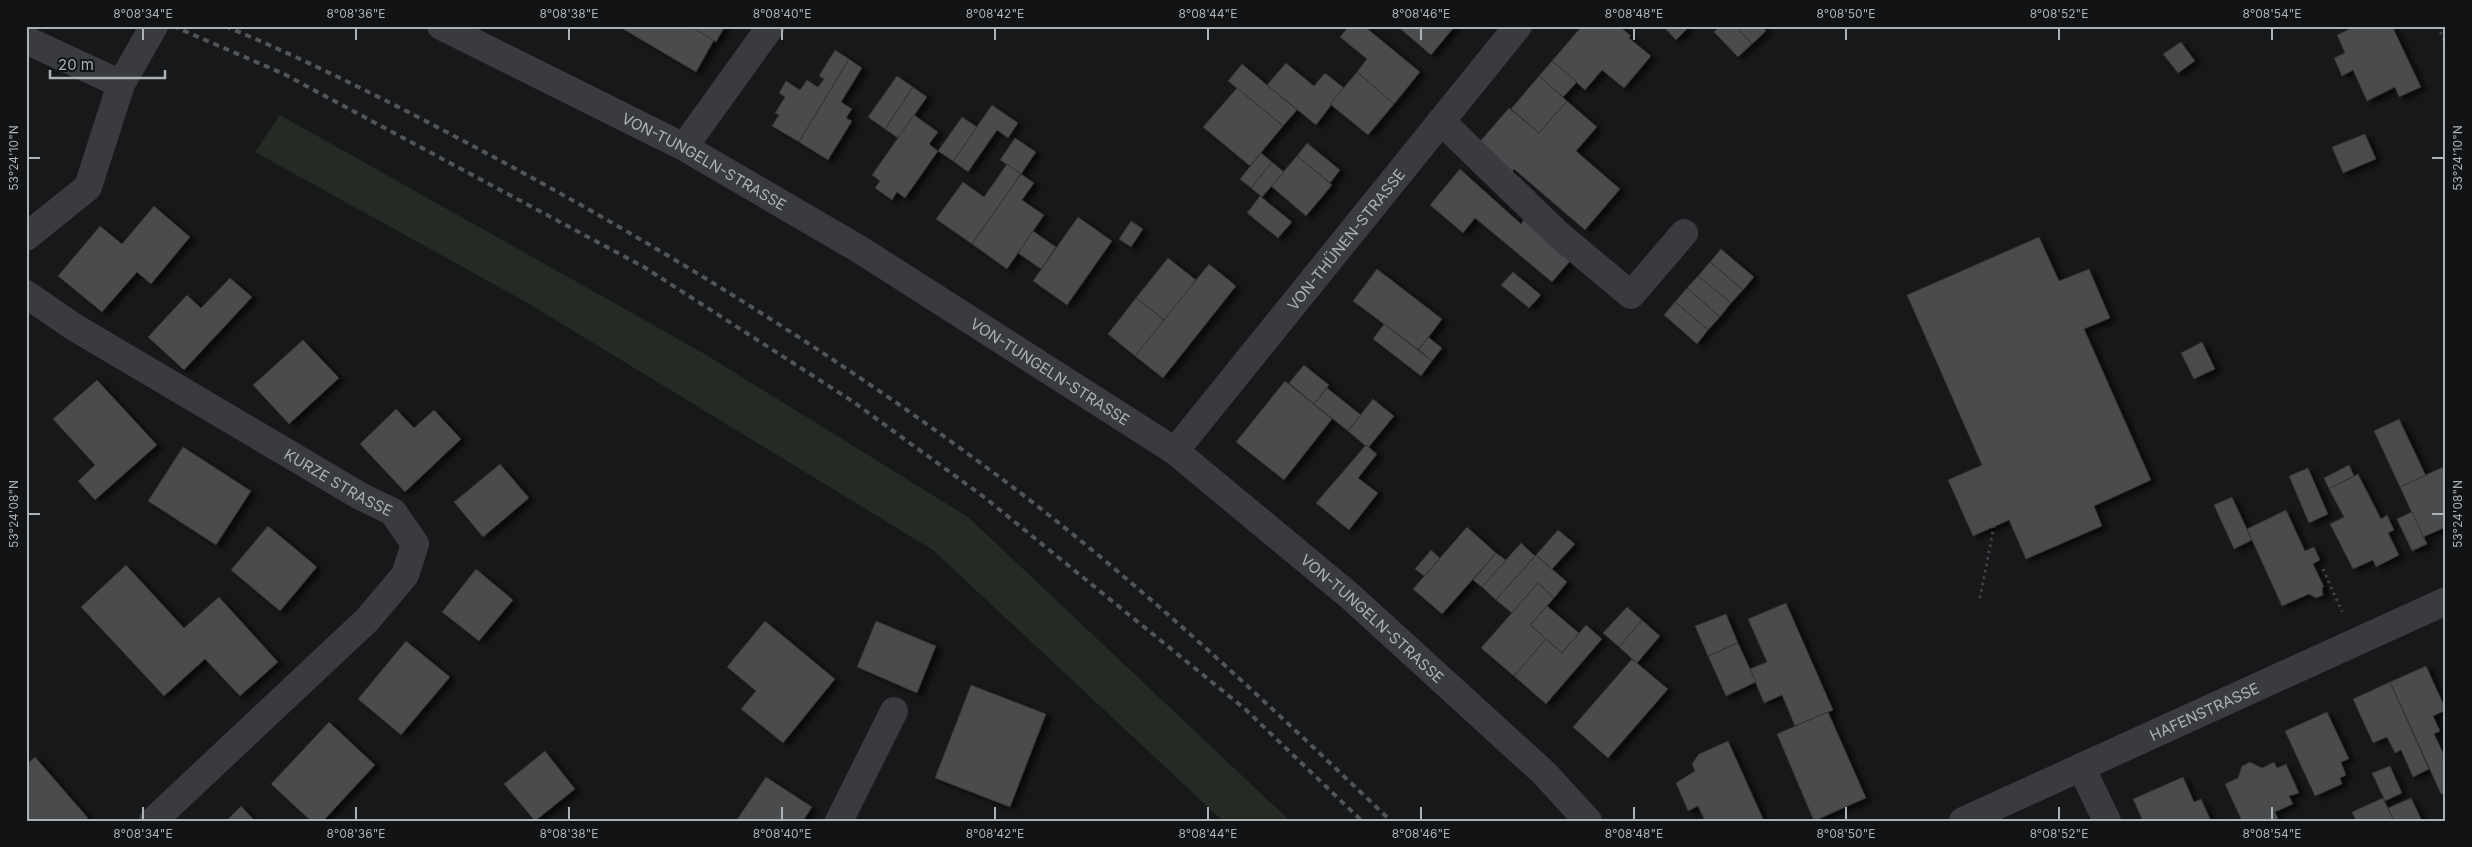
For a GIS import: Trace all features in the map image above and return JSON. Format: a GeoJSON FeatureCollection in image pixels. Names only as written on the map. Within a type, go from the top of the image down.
{"type":"FeatureCollection","features":[{"type":"Feature","properties":{"kind":"street"},"geometry":{"type":"LineString","coordinates":[[26,237],[88,187],[121,84],[154,26]]}},
{"type":"Feature","properties":{"kind":"street","name":"VON-TUNGELN-STRASSE"},"geometry":{"type":"LineString","coordinates":[[441,26],[684,147],[859,249],[1175,451],[1351,597],[1544,773],[1588,821]]}},
{"type":"Feature","properties":{"kind":"street"},"geometry":{"type":"LineString","coordinates":[[684,147],[771,26]]}},
{"type":"Feature","properties":{"kind":"street","name":"VON-THÜNEN-STRASSE"},"geometry":{"type":"LineString","coordinates":[[1175,451],[1518,26]]}},
{"type":"Feature","properties":{"kind":"street"},"geometry":{"type":"LineString","coordinates":[[26,40],[121,84]]}},
{"type":"Feature","properties":{"kind":"street"},"geometry":{"type":"LineString","coordinates":[[1441,121],[1558,235],[1631,296],[1684,233]]}},
{"type":"Feature","properties":{"kind":"street","name":"KURZE STRASSE"},"geometry":{"type":"LineString","coordinates":[[26,294],[74,327],[360,496],[393,512],[415,544],[405,575],[367,620],[153,821]]}},
{"type":"Feature","properties":{"kind":"street","name":"HAFENSTRASSE"},"geometry":{"type":"LineString","coordinates":[[1963,821],[2446,601]]}},
{"type":"Feature","properties":{"kind":"street"},"geometry":{"type":"LineString","coordinates":[[839,821],[894,711]]}},
{"type":"Feature","properties":{"kind":"street"},"geometry":{"type":"LineString","coordinates":[[2081,767],[2107,821]]}},
{"type":"Feature","properties":{"kind":"path"},"geometry":{"type":"LineString","coordinates":[[2438,26],[2446,45]]}},
{"type":"Feature","properties":{"kind":"path"},"geometry":{"type":"LineString","coordinates":[[1980,598],[1994,526]]}},
{"type":"Feature","properties":{"kind":"path"},"geometry":{"type":"LineString","coordinates":[[2323,569],[2355,642]]}},
{"type":"Feature","properties":{"kind":"shaded area"},"geometry":{"type":"Polygon","coordinates":[[[280,115],[703,353],[968,517],[1290,821],[1223,821],[933,550],[526,302],[255,152],[280,115]]]}},
{"type":"Feature","properties":{"kind":"building"},"geometry":{"type":"Polygon","coordinates":[[[618,26],[690,26],[714,40],[696,72],[618,26]]]}},
{"type":"Feature","properties":{"kind":"building"},"geometry":{"type":"Polygon","coordinates":[[[690,26],[725,26],[716,42],[690,26]]]}},
{"type":"Feature","properties":{"kind":"building"},"geometry":{"type":"Polygon","coordinates":[[[1349,26],[1364,26],[1420,72],[1394,104],[1357,72],[1367,59],[1340,37],[1349,26]]]}},
{"type":"Feature","properties":{"kind":"building"},"geometry":{"type":"Polygon","coordinates":[[[1397,26],[1455,26],[1431,55],[1397,26]]]}},
{"type":"Feature","properties":{"kind":"building"},"geometry":{"type":"Polygon","coordinates":[[[1582,26],[1619,26],[1631,36],[1629,38],[1651,56],[1624,88],[1602,70],[1585,90],[1552,61],[1582,26]]]}},
{"type":"Feature","properties":{"kind":"building"},"geometry":{"type":"Polygon","coordinates":[[[1663,26],[1690,26],[1676,40],[1663,26]]]}},
{"type":"Feature","properties":{"kind":"building"},"geometry":{"type":"Polygon","coordinates":[[[1720,26],[1735,26],[1752,44],[1738,57],[1714,32],[1720,26]]]}},
{"type":"Feature","properties":{"kind":"building"},"geometry":{"type":"Polygon","coordinates":[[[1735,26],[1761,26],[1766,31],[1752,44],[1735,26]]]}},
{"type":"Feature","properties":{"kind":"building"},"geometry":{"type":"Polygon","coordinates":[[[2356,26],[2392,26],[2421,87],[2399,97],[2395,87],[2367,101],[2353,70],[2342,76],[2334,58],[2345,53],[2337,35],[2356,26]]]}},
{"type":"Feature","properties":{"kind":"building"},"geometry":{"type":"Polygon","coordinates":[[[2181,42],[2195,61],[2178,73],[2163,54],[2181,42]]]}},
{"type":"Feature","properties":{"kind":"building"},"geometry":{"type":"Polygon","coordinates":[[[835,50],[849,59],[799,142],[772,126],[779,115],[775,113],[785,97],[779,93],[786,81],[800,90],[807,80],[818,87],[824,79],[819,76],[835,50]]]}},
{"type":"Feature","properties":{"kind":"building"},"geometry":{"type":"Polygon","coordinates":[[[849,59],[862,68],[841,102],[852,109],[846,118],[852,121],[828,160],[799,142],[849,59]]]}},
{"type":"Feature","properties":{"kind":"building"},"geometry":{"type":"Polygon","coordinates":[[[1552,61],[1577,82],[1563,97],[1539,76],[1552,61]]]}},
{"type":"Feature","properties":{"kind":"building"},"geometry":{"type":"Polygon","coordinates":[[[1286,63],[1314,86],[1325,73],[1344,88],[1316,125],[1267,85],[1286,63]]]}},
{"type":"Feature","properties":{"kind":"building"},"geometry":{"type":"Polygon","coordinates":[[[1242,64],[1297,110],[1283,126],[1228,81],[1242,64]]]}},
{"type":"Feature","properties":{"kind":"building"},"geometry":{"type":"Polygon","coordinates":[[[1357,72],[1394,104],[1368,135],[1330,104],[1357,72]]]}},
{"type":"Feature","properties":{"kind":"building"},"geometry":{"type":"Polygon","coordinates":[[[897,76],[913,87],[885,129],[868,117],[897,76]]]}},
{"type":"Feature","properties":{"kind":"building"},"geometry":{"type":"Polygon","coordinates":[[[1539,76],[1567,101],[1539,133],[1511,109],[1539,76]]]}},
{"type":"Feature","properties":{"kind":"building"},"geometry":{"type":"Polygon","coordinates":[[[913,87],[927,97],[898,138],[885,129],[913,87]]]}},
{"type":"Feature","properties":{"kind":"building"},"geometry":{"type":"Polygon","coordinates":[[[1237,88],[1283,126],[1250,166],[1203,127],[1237,88]]]}},
{"type":"Feature","properties":{"kind":"building"},"geometry":{"type":"Polygon","coordinates":[[[1567,101],[1597,127],[1576,151],[1620,189],[1585,230],[1514,169],[1511,174],[1477,145],[1509,108],[1539,133],[1567,101]]]}},
{"type":"Feature","properties":{"kind":"building"},"geometry":{"type":"Polygon","coordinates":[[[992,105],[1018,123],[1008,138],[997,130],[968,172],[953,161],[992,105]]]}},
{"type":"Feature","properties":{"kind":"building"},"geometry":{"type":"Polygon","coordinates":[[[914,115],[938,132],[929,144],[938,151],[905,198],[897,192],[892,200],[875,188],[880,181],[872,175],[914,115]]]}},
{"type":"Feature","properties":{"kind":"building"},"geometry":{"type":"Polygon","coordinates":[[[962,117],[977,127],[953,161],[938,151],[962,117]]]}},
{"type":"Feature","properties":{"kind":"building"},"geometry":{"type":"Polygon","coordinates":[[[2365,134],[2376,159],[2343,173],[2332,147],[2365,134]]]}},
{"type":"Feature","properties":{"kind":"building"},"geometry":{"type":"Polygon","coordinates":[[[1015,138],[1036,152],[1021,174],[1000,160],[1015,138]]]}},
{"type":"Feature","properties":{"kind":"building"},"geometry":{"type":"Polygon","coordinates":[[[1307,143],[1340,170],[1330,183],[1297,156],[1307,143]]]}},
{"type":"Feature","properties":{"kind":"building"},"geometry":{"type":"Polygon","coordinates":[[[1261,153],[1272,162],[1251,188],[1240,179],[1261,153]]]}},
{"type":"Feature","properties":{"kind":"building"},"geometry":{"type":"Polygon","coordinates":[[[1297,156],[1332,185],[1306,216],[1271,186],[1297,156]]]}},
{"type":"Feature","properties":{"kind":"building"},"geometry":{"type":"Polygon","coordinates":[[[1272,162],[1284,172],[1262,197],[1251,188],[1272,162]]]}},
{"type":"Feature","properties":{"kind":"building"},"geometry":{"type":"Polygon","coordinates":[[[1007,164],[1021,174],[972,244],[936,219],[963,182],[984,197],[1007,164]]]}},
{"type":"Feature","properties":{"kind":"building"},"geometry":{"type":"Polygon","coordinates":[[[1460,169],[1521,224],[1524,220],[1571,260],[1552,282],[1475,218],[1463,233],[1430,205],[1460,169]]]}},
{"type":"Feature","properties":{"kind":"building"},"geometry":{"type":"Polygon","coordinates":[[[1021,174],[1034,183],[1022,200],[1044,215],[1007,269],[972,244],[1021,174]]]}},
{"type":"Feature","properties":{"kind":"building"},"geometry":{"type":"Polygon","coordinates":[[[1260,196],[1292,222],[1278,238],[1247,213],[1260,196]]]}},
{"type":"Feature","properties":{"kind":"building"},"geometry":{"type":"Polygon","coordinates":[[[154,206],[190,237],[151,284],[137,272],[102,312],[58,276],[100,226],[122,244],[154,206]]]}},
{"type":"Feature","properties":{"kind":"building"},"geometry":{"type":"Polygon","coordinates":[[[1078,217],[1112,241],[1067,305],[1033,281],[1078,217]]]}},
{"type":"Feature","properties":{"kind":"building"},"geometry":{"type":"Polygon","coordinates":[[[1131,221],[1143,229],[1131,247],[1119,239],[1131,221]]]}},
{"type":"Feature","properties":{"kind":"building"},"geometry":{"type":"Polygon","coordinates":[[[1033,231],[1056,247],[1041,269],[1018,253],[1033,231]]]}},
{"type":"Feature","properties":{"kind":"building"},"geometry":{"type":"Polygon","coordinates":[[[2039,237],[2059,281],[2089,269],[2110,318],[2084,329],[2151,480],[2094,506],[2102,526],[2026,559],[2009,520],[1973,536],[1948,480],[1982,465],[1907,295],[2039,237]]]}},
{"type":"Feature","properties":{"kind":"building"},"geometry":{"type":"Polygon","coordinates":[[[1721,249],[1754,277],[1743,290],[1710,262],[1721,249]]]}},
{"type":"Feature","properties":{"kind":"building"},"geometry":{"type":"Polygon","coordinates":[[[1168,258],[1196,280],[1164,320],[1136,298],[1168,258]]]}},
{"type":"Feature","properties":{"kind":"building"},"geometry":{"type":"Polygon","coordinates":[[[1710,262],[1743,290],[1731,303],[1698,276],[1710,262]]]}},
{"type":"Feature","properties":{"kind":"building"},"geometry":{"type":"Polygon","coordinates":[[[1209,264],[1236,286],[1163,378],[1135,356],[1209,264]]]}},
{"type":"Feature","properties":{"kind":"building"},"geometry":{"type":"Polygon","coordinates":[[[1377,269],[1442,319],[1419,350],[1353,301],[1377,269]]]}},
{"type":"Feature","properties":{"kind":"building"},"geometry":{"type":"Polygon","coordinates":[[[1513,272],[1541,295],[1529,308],[1501,285],[1513,272]]]}},
{"type":"Feature","properties":{"kind":"building"},"geometry":{"type":"Polygon","coordinates":[[[1698,276],[1731,303],[1720,317],[1687,288],[1698,276]]]}},
{"type":"Feature","properties":{"kind":"building"},"geometry":{"type":"Polygon","coordinates":[[[230,278],[252,297],[184,370],[148,337],[187,295],[201,308],[230,278]]]}},
{"type":"Feature","properties":{"kind":"building"},"geometry":{"type":"Polygon","coordinates":[[[1687,288],[1720,317],[1708,330],[1675,302],[1687,288]]]}},
{"type":"Feature","properties":{"kind":"building"},"geometry":{"type":"Polygon","coordinates":[[[1136,298],[1164,320],[1135,356],[1108,334],[1136,298]]]}},
{"type":"Feature","properties":{"kind":"building"},"geometry":{"type":"Polygon","coordinates":[[[1675,302],[1708,330],[1697,344],[1664,315],[1675,302]]]}},
{"type":"Feature","properties":{"kind":"building"},"geometry":{"type":"Polygon","coordinates":[[[1384,324],[1432,361],[1421,376],[1373,339],[1384,324]]]}},
{"type":"Feature","properties":{"kind":"building"},"geometry":{"type":"Polygon","coordinates":[[[1428,337],[1442,348],[1432,361],[1419,350],[1428,337]]]}},
{"type":"Feature","properties":{"kind":"building"},"geometry":{"type":"Polygon","coordinates":[[[303,340],[339,378],[289,424],[253,385],[303,340]]]}},
{"type":"Feature","properties":{"kind":"building"},"geometry":{"type":"Polygon","coordinates":[[[2202,342],[2215,369],[2194,379],[2181,353],[2202,342]]]}},
{"type":"Feature","properties":{"kind":"building"},"geometry":{"type":"Polygon","coordinates":[[[1304,365],[1329,385],[1314,404],[1289,383],[1304,365]]]}},
{"type":"Feature","properties":{"kind":"building"},"geometry":{"type":"Polygon","coordinates":[[[97,380],[157,445],[95,500],[78,481],[95,465],[53,419],[97,380]]]}},
{"type":"Feature","properties":{"kind":"building"},"geometry":{"type":"Polygon","coordinates":[[[1285,381],[1332,419],[1284,480],[1236,442],[1285,381]]]}},
{"type":"Feature","properties":{"kind":"building"},"geometry":{"type":"Polygon","coordinates":[[[1327,388],[1361,415],[1348,431],[1314,404],[1327,388]]]}},
{"type":"Feature","properties":{"kind":"building"},"geometry":{"type":"Polygon","coordinates":[[[1373,399],[1394,416],[1368,448],[1348,431],[1373,399]]]}},
{"type":"Feature","properties":{"kind":"building"},"geometry":{"type":"Polygon","coordinates":[[[396,409],[414,428],[434,410],[461,439],[405,492],[360,444],[396,409]]]}},
{"type":"Feature","properties":{"kind":"building"},"geometry":{"type":"Polygon","coordinates":[[[2399,419],[2426,476],[2400,487],[2374,431],[2399,419]]]}},
{"type":"Feature","properties":{"kind":"building"},"geometry":{"type":"Polygon","coordinates":[[[1366,445],[1377,454],[1358,478],[1378,493],[1349,530],[1316,503],[1366,445]]]}},
{"type":"Feature","properties":{"kind":"building"},"geometry":{"type":"Polygon","coordinates":[[[183,447],[251,491],[216,545],[148,501],[183,447]]]}},
{"type":"Feature","properties":{"kind":"building"},"geometry":{"type":"Polygon","coordinates":[[[500,464],[529,498],[483,537],[454,502],[500,464]]]}},
{"type":"Feature","properties":{"kind":"building"},"geometry":{"type":"Polygon","coordinates":[[[2349,465],[2354,476],[2329,489],[2324,478],[2349,465]]]}},
{"type":"Feature","properties":{"kind":"building"},"geometry":{"type":"Polygon","coordinates":[[[2443,467],[2446,473],[2446,527],[2423,537],[2400,487],[2443,467]]]}},
{"type":"Feature","properties":{"kind":"building"},"geometry":{"type":"Polygon","coordinates":[[[2308,468],[2328,514],[2309,523],[2289,476],[2308,468]]]}},
{"type":"Feature","properties":{"kind":"building"},"geometry":{"type":"Polygon","coordinates":[[[2358,474],[2381,519],[2387,515],[2394,530],[2388,533],[2399,555],[2376,567],[2373,560],[2353,569],[2330,524],[2344,517],[2329,489],[2358,474]]]}},
{"type":"Feature","properties":{"kind":"building"},"geometry":{"type":"Polygon","coordinates":[[[2232,497],[2252,540],[2234,549],[2214,505],[2232,497]]]}},
{"type":"Feature","properties":{"kind":"building"},"geometry":{"type":"Polygon","coordinates":[[[2286,510],[2305,551],[2314,547],[2320,560],[2313,564],[2324,587],[2322,587],[2323,595],[2316,598],[2309,594],[2282,606],[2247,529],[2286,510]]]}},
{"type":"Feature","properties":{"kind":"building"},"geometry":{"type":"Polygon","coordinates":[[[2412,512],[2427,544],[2412,551],[2397,519],[2412,512]]]}},
{"type":"Feature","properties":{"kind":"building"},"geometry":{"type":"Polygon","coordinates":[[[268,526],[317,567],[280,611],[231,570],[268,526]]]}},
{"type":"Feature","properties":{"kind":"building"},"geometry":{"type":"Polygon","coordinates":[[[1467,527],[1496,553],[1442,614],[1413,589],[1467,527]]]}},
{"type":"Feature","properties":{"kind":"building"},"geometry":{"type":"Polygon","coordinates":[[[1558,530],[1575,544],[1552,569],[1536,555],[1558,530]]]}},
{"type":"Feature","properties":{"kind":"building"},"geometry":{"type":"Polygon","coordinates":[[[1521,543],[1535,556],[1496,600],[1482,587],[1521,543]]]}},
{"type":"Feature","properties":{"kind":"building"},"geometry":{"type":"Polygon","coordinates":[[[1431,550],[1440,558],[1424,576],[1415,569],[1431,550]]]}},
{"type":"Feature","properties":{"kind":"building"},"geometry":{"type":"Polygon","coordinates":[[[1496,553],[1506,560],[1482,587],[1473,580],[1496,553]]]}},
{"type":"Feature","properties":{"kind":"building"},"geometry":{"type":"Polygon","coordinates":[[[1536,555],[1567,582],[1554,598],[1538,583],[1512,613],[1496,600],[1536,555]]]}},
{"type":"Feature","properties":{"kind":"building"},"geometry":{"type":"Polygon","coordinates":[[[126,565],[184,628],[219,597],[278,662],[240,696],[205,659],[164,696],[81,607],[126,565]]]}},
{"type":"Feature","properties":{"kind":"building"},"geometry":{"type":"Polygon","coordinates":[[[476,569],[513,600],[479,641],[442,612],[476,569]]]}},
{"type":"Feature","properties":{"kind":"building"},"geometry":{"type":"Polygon","coordinates":[[[1538,583],[1554,598],[1530,625],[1546,639],[1514,676],[1481,648],[1538,583]]]}},
{"type":"Feature","properties":{"kind":"building"},"geometry":{"type":"Polygon","coordinates":[[[1786,603],[1833,710],[1795,726],[1782,695],[1764,703],[1750,669],[1767,662],[1748,619],[1786,603]]]}},
{"type":"Feature","properties":{"kind":"building"},"geometry":{"type":"Polygon","coordinates":[[[1547,606],[1579,633],[1562,653],[1530,625],[1547,606]]]}},
{"type":"Feature","properties":{"kind":"building"},"geometry":{"type":"Polygon","coordinates":[[[1627,607],[1642,620],[1619,647],[1603,633],[1627,607]]]}},
{"type":"Feature","properties":{"kind":"building"},"geometry":{"type":"Polygon","coordinates":[[[1726,614],[1738,643],[1708,656],[1695,626],[1726,614]]]}},
{"type":"Feature","properties":{"kind":"building"},"geometry":{"type":"Polygon","coordinates":[[[1642,620],[1660,636],[1637,663],[1619,647],[1642,620]]]}},
{"type":"Feature","properties":{"kind":"building"},"geometry":{"type":"Polygon","coordinates":[[[765,621],[835,679],[783,743],[741,709],[756,691],[727,667],[765,621]]]}},
{"type":"Feature","properties":{"kind":"building"},"geometry":{"type":"Polygon","coordinates":[[[876,621],[936,646],[917,693],[857,667],[876,621]]]}},
{"type":"Feature","properties":{"kind":"building"},"geometry":{"type":"Polygon","coordinates":[[[1586,625],[1602,639],[1546,704],[1514,676],[1546,639],[1562,653],[1586,625]]]}},
{"type":"Feature","properties":{"kind":"building"},"geometry":{"type":"Polygon","coordinates":[[[406,641],[450,677],[401,735],[358,699],[406,641]]]}},
{"type":"Feature","properties":{"kind":"building"},"geometry":{"type":"Polygon","coordinates":[[[1738,643],[1756,682],[1726,696],[1708,656],[1738,643]]]}},
{"type":"Feature","properties":{"kind":"building"},"geometry":{"type":"Polygon","coordinates":[[[1632,659],[1668,689],[1608,758],[1573,727],[1632,659]]]}},
{"type":"Feature","properties":{"kind":"building"},"geometry":{"type":"Polygon","coordinates":[[[2426,666],[2446,710],[2433,716],[2440,731],[2434,734],[2446,759],[2446,792],[2441,794],[2390,682],[2426,666]]]}},
{"type":"Feature","properties":{"kind":"building"},"geometry":{"type":"Polygon","coordinates":[[[2390,682],[2429,769],[2413,777],[2401,750],[2395,753],[2387,737],[2373,743],[2353,699],[2390,682]]]}},
{"type":"Feature","properties":{"kind":"building"},"geometry":{"type":"Polygon","coordinates":[[[971,685],[1046,714],[1010,807],[935,778],[971,685]]]}},
{"type":"Feature","properties":{"kind":"building"},"geometry":{"type":"Polygon","coordinates":[[[1828,712],[1866,798],[1814,821],[1777,734],[1828,712]]]}},
{"type":"Feature","properties":{"kind":"building"},"geometry":{"type":"Polygon","coordinates":[[[2327,712],[2349,759],[2341,762],[2346,775],[2340,778],[2342,784],[2315,796],[2285,731],[2327,712]]]}},
{"type":"Feature","properties":{"kind":"building"},"geometry":{"type":"Polygon","coordinates":[[[329,722],[375,765],[323,821],[311,821],[271,784],[329,722]]]}},
{"type":"Feature","properties":{"kind":"building"},"geometry":{"type":"Polygon","coordinates":[[[1728,741],[1764,821],[1705,821],[1698,806],[1688,811],[1676,783],[1695,771],[1692,764],[1699,754],[1728,741]]]}},
{"type":"Feature","properties":{"kind":"building"},"geometry":{"type":"Polygon","coordinates":[[[545,751],[575,789],[535,821],[504,784],[545,751]]]}},
{"type":"Feature","properties":{"kind":"building"},"geometry":{"type":"Polygon","coordinates":[[[35,757],[88,818],[85,821],[26,821],[26,765],[35,757]]]}},
{"type":"Feature","properties":{"kind":"building"},"geometry":{"type":"Polygon","coordinates":[[[2250,762],[2262,768],[2274,762],[2277,768],[2286,764],[2299,793],[2289,796],[2293,804],[2275,812],[2279,821],[2242,821],[2225,784],[2238,778],[2242,766],[2250,762]]]}},
{"type":"Feature","properties":{"kind":"building"},"geometry":{"type":"Polygon","coordinates":[[[2390,766],[2402,793],[2385,801],[2372,773],[2390,766]]]}},
{"type":"Feature","properties":{"kind":"building"},"geometry":{"type":"Polygon","coordinates":[[[766,777],[812,807],[803,821],[736,821],[766,777]]]}},
{"type":"Feature","properties":{"kind":"building"},"geometry":{"type":"Polygon","coordinates":[[[2183,777],[2194,802],[2201,799],[2211,821],[2143,821],[2133,799],[2183,777]]]}},
{"type":"Feature","properties":{"kind":"building"},"geometry":{"type":"Polygon","coordinates":[[[2383,798],[2394,821],[2356,821],[2352,812],[2383,798]]]}},
{"type":"Feature","properties":{"kind":"building"},"geometry":{"type":"Polygon","coordinates":[[[2411,798],[2422,821],[2394,821],[2388,808],[2411,798]]]}},
{"type":"Feature","properties":{"kind":"building"},"geometry":{"type":"Polygon","coordinates":[[[241,806],[255,821],[226,821],[241,806]]]}},
{"type":"Feature","properties":{"kind":"railway"},"geometry":{"type":"LineString","coordinates":[[173,26],[284,74],[644,267],[852,401],[984,497],[1245,709],[1362,821]]}},
{"type":"Feature","properties":{"kind":"railway"},"geometry":{"type":"LineString","coordinates":[[225,26],[358,87],[554,190],[747,304],[872,386],[994,473],[1098,555],[1247,685],[1391,821]]}}]}
